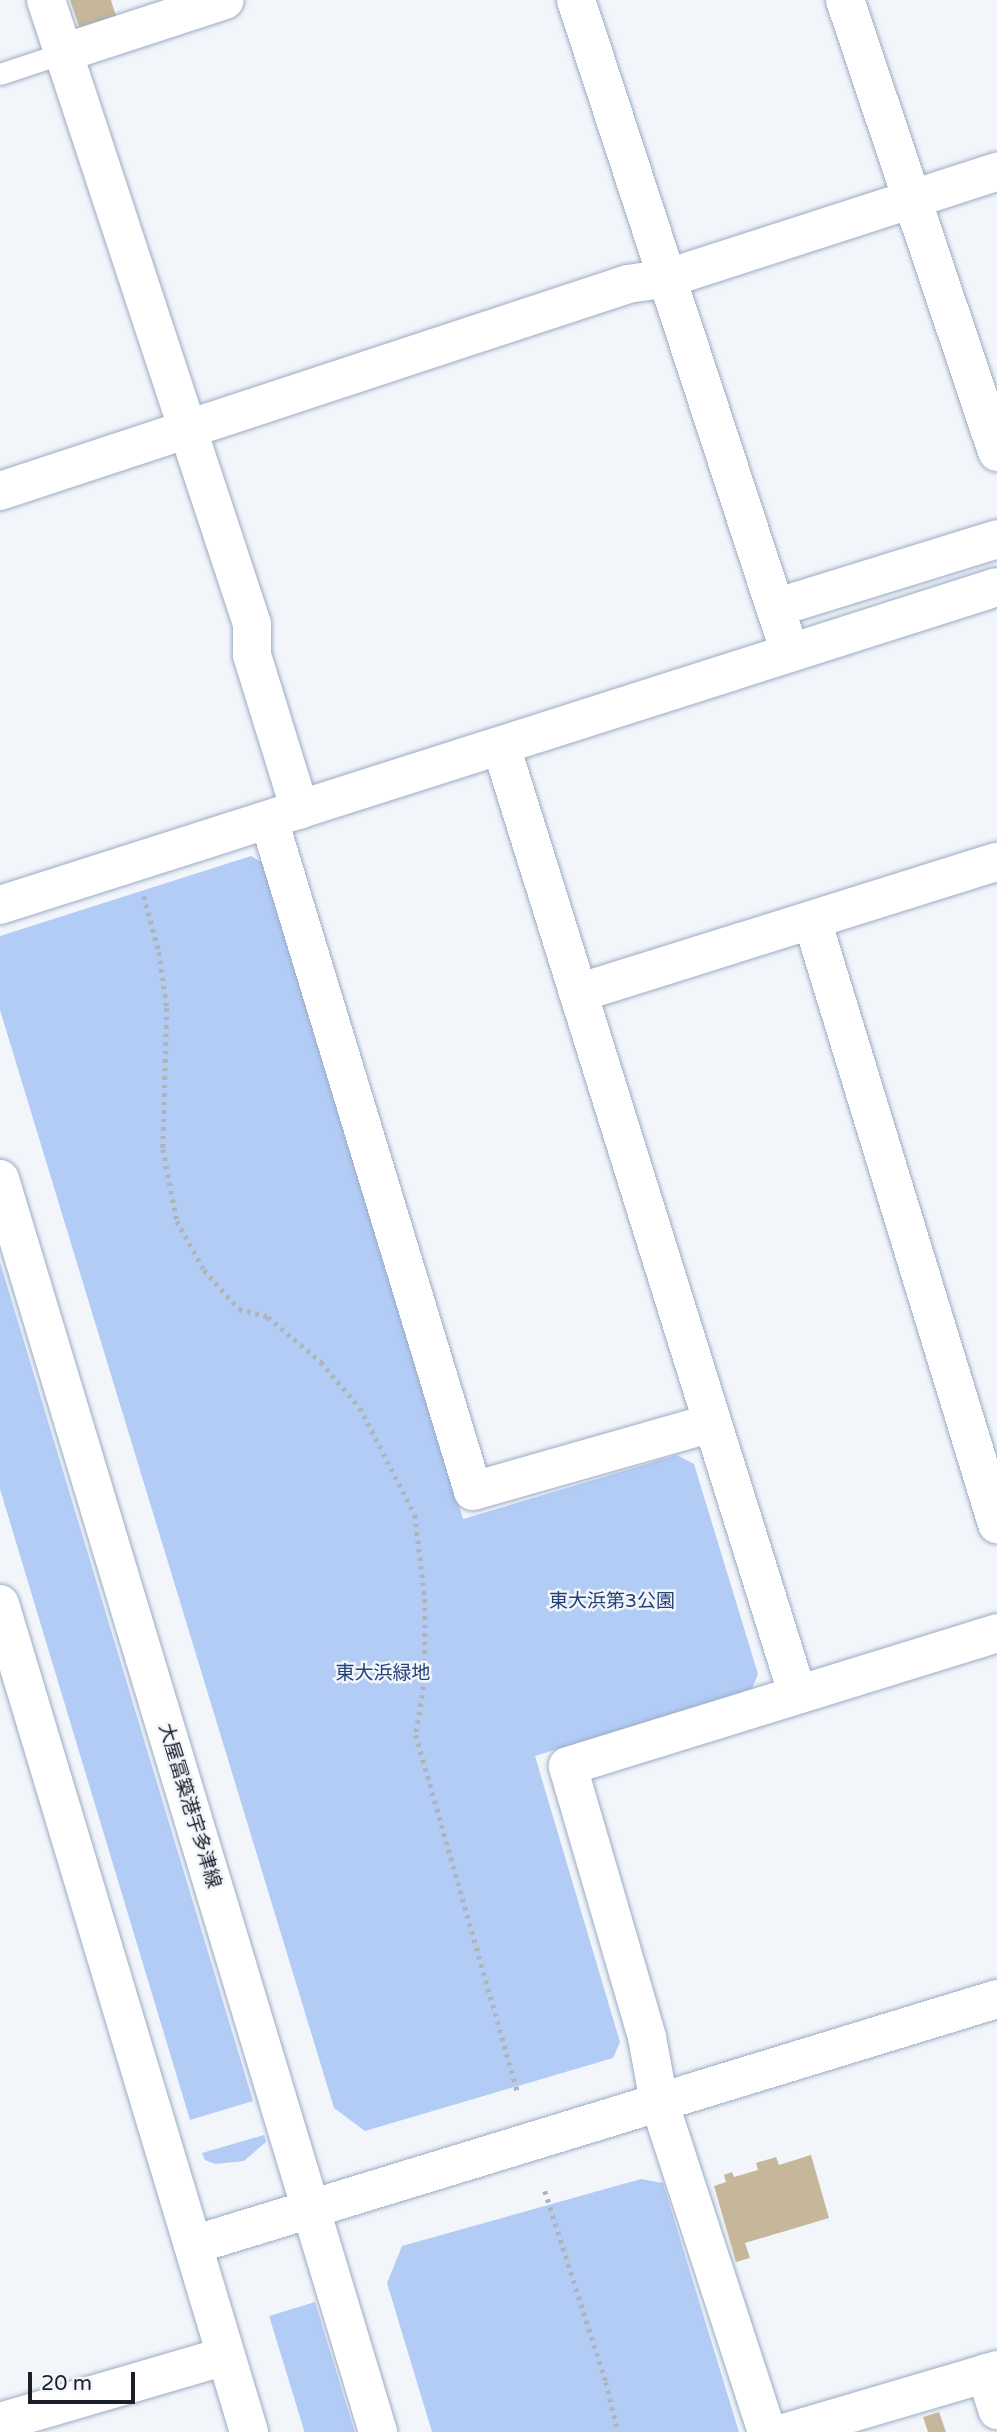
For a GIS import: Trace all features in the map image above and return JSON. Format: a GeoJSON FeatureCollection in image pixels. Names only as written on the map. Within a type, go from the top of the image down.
{"type":"FeatureCollection","features":[{"type":"Feature","properties":{"kind":"street"},"geometry":{"type":"LineString","coordinates":[[46,0],[191,431],[252,624],[252,655],[285,815],[473,1491],[712,1423]]}},
{"type":"Feature","properties":{"kind":"street"},"geometry":{"type":"LineString","coordinates":[[63,53],[225,0]]}},
{"type":"Feature","properties":{"kind":"street"},"geometry":{"type":"LineString","coordinates":[[576,0],[778,607],[790,653]]}},
{"type":"Feature","properties":{"kind":"street"},"geometry":{"type":"LineString","coordinates":[[845,0],[997,452]]}},
{"type":"Feature","properties":{"kind":"street"},"geometry":{"type":"LineString","coordinates":[[0,491],[191,431],[628,284],[668,278],[997,172]]}},
{"type":"Feature","properties":{"kind":"street"},"geometry":{"type":"LineString","coordinates":[[778,607],[997,539]]}},
{"type":"Feature","properties":{"kind":"street"},"geometry":{"type":"LineString","coordinates":[[0,905],[997,587]]}},
{"type":"Feature","properties":{"kind":"street"},"geometry":{"type":"LineString","coordinates":[[501,747],[797,1693]]}},
{"type":"Feature","properties":{"kind":"street"},"geometry":{"type":"LineString","coordinates":[[578,993],[997,862]]}},
{"type":"Feature","properties":{"kind":"street"},"geometry":{"type":"LineString","coordinates":[[812,920],[997,1524]]}},
{"type":"Feature","properties":{"kind":"street","name":"大屋冨築港宇多津線"},"geometry":{"type":"LineString","coordinates":[[0,1179],[378,2432]]}},
{"type":"Feature","properties":{"kind":"street"},"geometry":{"type":"LineString","coordinates":[[0,1604],[249,2432]]}},
{"type":"Feature","properties":{"kind":"street"},"geometry":{"type":"LineString","coordinates":[[767,2432],[659,2102],[647,2037],[568,1766],[997,1633]]}},
{"type":"Feature","properties":{"kind":"street"},"geometry":{"type":"LineString","coordinates":[[193,2245],[997,1999]]}},
{"type":"Feature","properties":{"kind":"street"},"geometry":{"type":"LineString","coordinates":[[0,2422],[226,2356]]}},
{"type":"Feature","properties":{"kind":"street"},"geometry":{"type":"LineString","coordinates":[[787,2432],[991,2371],[997,2410]]}},
{"type":"Feature","properties":{"kind":"lane"},"geometry":{"type":"LineString","coordinates":[[0,74],[63,53]]}},
{"type":"Feature","properties":{"kind":"path"},"geometry":{"type":"LineString","coordinates":[[141,888],[159,952],[167,1008],[163,1149],[177,1222],[204,1270],[239,1309],[268,1317],[321,1362],[360,1408],[415,1515],[425,1599],[425,1678],[416,1735],[518,2094]]}},
{"type":"Feature","properties":{"kind":"path"},"geometry":{"type":"LineString","coordinates":[[545,2191],[607,2382],[618,2432]]}},
{"type":"Feature","properties":{"kind":"green space","name":"東大浜緑地"},"geometry":{"type":"Polygon","coordinates":[[[251,856],[263,863],[463,1519],[677,1455],[694,1464],[758,1674],[752,1689],[535,1756],[620,2042],[613,2058],[365,2131],[334,2108],[0,1010],[0,936],[251,856]]]}},
{"type":"Feature","properties":{"kind":"green space"},"geometry":{"type":"Polygon","coordinates":[[[0,1262],[253,2101],[190,2120],[0,1489],[0,1262]]]}},
{"type":"Feature","properties":{"kind":"green space"},"geometry":{"type":"Polygon","coordinates":[[[264,2135],[266,2142],[244,2161],[215,2164],[205,2160],[202,2153],[264,2135]]]}},
{"type":"Feature","properties":{"kind":"green space"},"geometry":{"type":"Polygon","coordinates":[[[641,2179],[663,2183],[739,2432],[432,2432],[387,2283],[402,2246],[641,2179]]]}},
{"type":"Feature","properties":{"kind":"green space"},"geometry":{"type":"Polygon","coordinates":[[[315,2302],[355,2432],[305,2432],[269,2316],[315,2302]]]}},
{"type":"Feature","properties":{"kind":"building"},"geometry":{"type":"Polygon","coordinates":[[[70,0],[111,0],[116,16],[80,29],[70,0]]]}},
{"type":"Feature","properties":{"kind":"building"},"geometry":{"type":"Polygon","coordinates":[[[811,2155],[829,2218],[745,2243],[750,2258],[736,2262],[714,2186],[726,2182],[724,2175],[732,2172],[734,2177],[758,2170],[756,2163],[776,2157],[779,2165],[811,2155]]]}},
{"type":"Feature","properties":{"kind":"building"},"geometry":{"type":"Polygon","coordinates":[[[939,2412],[946,2432],[928,2432],[923,2417],[939,2412]]]}},
{"type":"Feature","properties":{"kind":"park label","name":"東大浜第3公園"},"geometry":{"type":"Point","coordinates":[612,1602]}}]}
